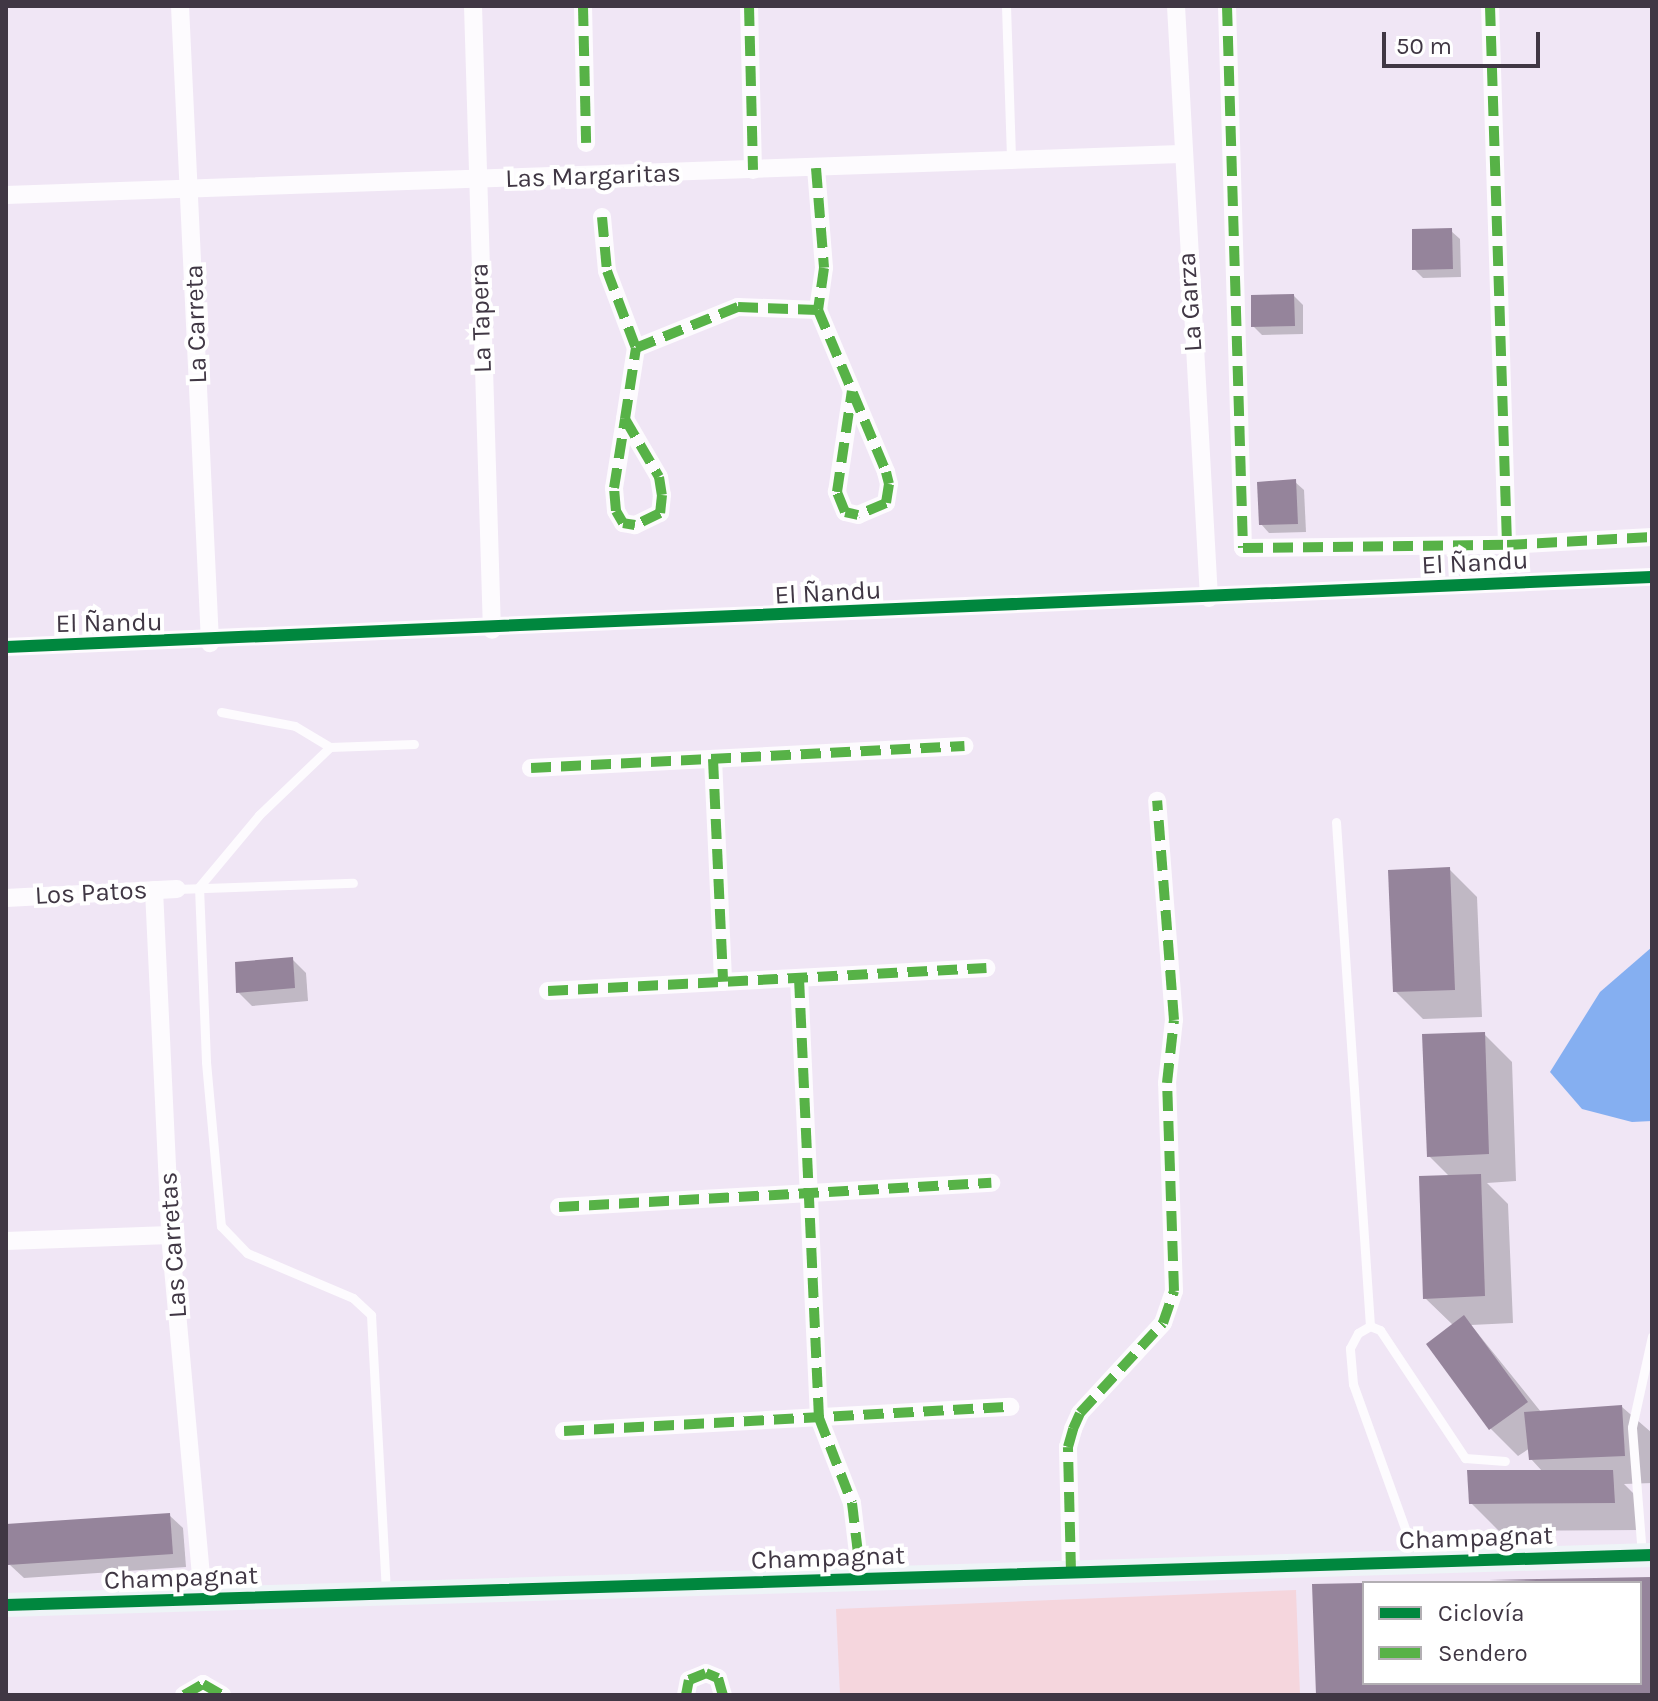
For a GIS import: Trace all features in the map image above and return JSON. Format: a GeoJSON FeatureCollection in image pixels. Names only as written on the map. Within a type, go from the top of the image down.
{"type":"FeatureCollection","features":[{"type":"Feature","properties":{"kind":"street","name":"La Carreta"},"geometry":{"type":"LineString","coordinates":[[180,6],[210,643]]}},
{"type":"Feature","properties":{"kind":"street","name":"La Tapera"},"geometry":{"type":"LineString","coordinates":[[473,6],[492,630]]}},
{"type":"Feature","properties":{"kind":"street"},"geometry":{"type":"LineString","coordinates":[[583,6],[586,143]]}},
{"type":"Feature","properties":{"kind":"street"},"geometry":{"type":"LineString","coordinates":[[749,6],[753,170]]}},
{"type":"Feature","properties":{"kind":"street","name":"La Garza"},"geometry":{"type":"LineString","coordinates":[[1176,6],[1180,154],[1209,598]]}},
{"type":"Feature","properties":{"kind":"street"},"geometry":{"type":"LineString","coordinates":[[1227,6],[1243,548],[1507,545],[1652,537]]}},
{"type":"Feature","properties":{"kind":"street"},"geometry":{"type":"LineString","coordinates":[[1490,6],[1507,545]]}},
{"type":"Feature","properties":{"kind":"street","name":"Las Margaritas"},"geometry":{"type":"LineString","coordinates":[[6,195],[190,186],[477,181],[1180,154]]}},
{"type":"Feature","properties":{"kind":"street"},"geometry":{"type":"LineString","coordinates":[[816,168],[824,268],[818,310],[852,391],[889,484],[886,503],[858,515],[845,512],[837,492],[852,391]]}},
{"type":"Feature","properties":{"kind":"street"},"geometry":{"type":"LineString","coordinates":[[602,217],[607,271],[636,348],[625,419],[616,511],[623,523],[635,525],[660,513],[662,495],[659,477],[625,419]]}},
{"type":"Feature","properties":{"kind":"street"},"geometry":{"type":"LineString","coordinates":[[636,348],[738,307],[818,310]]}},
{"type":"Feature","properties":{"kind":"street","name":"El Ñandu"},"geometry":{"type":"LineString","coordinates":[[6,647],[210,643],[1652,577]]}},
{"type":"Feature","properties":{"kind":"street"},"geometry":{"type":"LineString","coordinates":[[531,768],[964,746]]}},
{"type":"Feature","properties":{"kind":"street"},"geometry":{"type":"LineString","coordinates":[[713,759],[723,982]]}},
{"type":"Feature","properties":{"kind":"street"},"geometry":{"type":"LineString","coordinates":[[1071,1572],[1068,1447],[1073,1429],[1080,1413],[1163,1323],[1174,1291],[1167,1083],[1174,1020],[1157,801]]}},
{"type":"Feature","properties":{"kind":"street","name":"Los Patos"},"geometry":{"type":"LineString","coordinates":[[6,898],[177,889]]}},
{"type":"Feature","properties":{"kind":"street","name":"Las Carretas"},"geometry":{"type":"LineString","coordinates":[[154,890],[170,1235],[203,1599]]}},
{"type":"Feature","properties":{"kind":"street"},"geometry":{"type":"LineString","coordinates":[[548,991],[986,968]]}},
{"type":"Feature","properties":{"kind":"street"},"geometry":{"type":"LineString","coordinates":[[799,978],[819,1418],[852,1503],[861,1579]]}},
{"type":"Feature","properties":{"kind":"street"},"geometry":{"type":"LineString","coordinates":[[559,1207],[991,1183]]}},
{"type":"Feature","properties":{"kind":"street"},"geometry":{"type":"LineString","coordinates":[[6,1241],[170,1235]]}},
{"type":"Feature","properties":{"kind":"street"},"geometry":{"type":"LineString","coordinates":[[564,1431],[1010,1407]]}},
{"type":"Feature","properties":{"kind":"street","name":"Champagnat"},"geometry":{"type":"LineString","coordinates":[[6,1605],[1647,1555]]}},
{"type":"Feature","properties":{"kind":"street"},"geometry":{"type":"LineString","coordinates":[[686,1695],[689,1680],[706,1673],[721,1683],[723,1695]]}},
{"type":"Feature","properties":{"kind":"street"},"geometry":{"type":"LineString","coordinates":[[184,1695],[203,1684],[222,1695]]}},
{"type":"Feature","properties":{"kind":"lane"},"geometry":{"type":"LineString","coordinates":[[1006,6],[1011,160]]}},
{"type":"Feature","properties":{"kind":"lane"},"geometry":{"type":"LineString","coordinates":[[221,712],[295,726],[330,747],[414,744]]}},
{"type":"Feature","properties":{"kind":"lane"},"geometry":{"type":"LineString","coordinates":[[330,747],[259,815],[199,887],[217,1214],[233,1243],[247,1253],[353,1298],[371,1315],[386,1593]]}},
{"type":"Feature","properties":{"kind":"lane"},"geometry":{"type":"LineString","coordinates":[[1336,822],[1370,1326],[1394,1345],[1465,1458],[1505,1461]]}},
{"type":"Feature","properties":{"kind":"lane"},"geometry":{"type":"LineString","coordinates":[[177,889],[353,883]]}},
{"type":"Feature","properties":{"kind":"lane"},"geometry":{"type":"LineString","coordinates":[[1370,1326],[1358,1333],[1350,1348],[1353,1384],[1417,1562]]}},
{"type":"Feature","properties":{"kind":"lane"},"geometry":{"type":"LineString","coordinates":[[1647,1555],[1632,1427],[1652,1336]]}},
{"type":"Feature","properties":{"kind":"lane"},"geometry":{"type":"LineString","coordinates":[[1640,1502],[1652,1502]]}},
{"type":"Feature","properties":{"kind":"shaded area"},"geometry":{"type":"Polygon","coordinates":[[[1296,1590],[1300,1695],[840,1695],[836,1609],[1296,1590]]]}},
{"type":"Feature","properties":{"kind":"water"},"geometry":{"type":"Polygon","coordinates":[[[1652,947],[1652,1121],[1632,1122],[1582,1109],[1550,1072],[1600,992],[1652,947]]]}},
{"type":"Feature","properties":{"kind":"building"},"geometry":{"type":"Polygon","coordinates":[[[1452,228],[1453,269],[1412,270],[1412,229],[1452,228]]]}},
{"type":"Feature","properties":{"kind":"building"},"geometry":{"type":"Polygon","coordinates":[[[1294,294],[1295,326],[1251,327],[1251,295],[1294,294]]]}},
{"type":"Feature","properties":{"kind":"building"},"geometry":{"type":"Polygon","coordinates":[[[1296,479],[1298,524],[1259,525],[1257,482],[1296,479]]]}},
{"type":"Feature","properties":{"kind":"building"},"geometry":{"type":"Polygon","coordinates":[[[1450,867],[1455,990],[1393,992],[1388,870],[1450,867]]]}},
{"type":"Feature","properties":{"kind":"building"},"geometry":{"type":"Polygon","coordinates":[[[293,957],[295,988],[236,993],[235,962],[293,957]]]}},
{"type":"Feature","properties":{"kind":"building"},"geometry":{"type":"Polygon","coordinates":[[[1485,1032],[1489,1154],[1427,1157],[1422,1034],[1485,1032]]]}},
{"type":"Feature","properties":{"kind":"building"},"geometry":{"type":"Polygon","coordinates":[[[1481,1174],[1485,1296],[1423,1299],[1419,1176],[1481,1174]]]}},
{"type":"Feature","properties":{"kind":"building"},"geometry":{"type":"Polygon","coordinates":[[[1464,1315],[1528,1402],[1489,1430],[1426,1344],[1464,1315]]]}},
{"type":"Feature","properties":{"kind":"building"},"geometry":{"type":"Polygon","coordinates":[[[1622,1405],[1625,1456],[1529,1460],[1524,1412],[1622,1405]]]}},
{"type":"Feature","properties":{"kind":"building"},"geometry":{"type":"Polygon","coordinates":[[[1467,1470],[1613,1470],[1615,1503],[1469,1504],[1467,1470]]]}},
{"type":"Feature","properties":{"kind":"building"},"geometry":{"type":"Polygon","coordinates":[[[170,1513],[173,1554],[8,1565],[6,1524],[170,1513]]]}},
{"type":"Feature","properties":{"kind":"building"},"geometry":{"type":"Polygon","coordinates":[[[1652,1577],[1652,1695],[1316,1695],[1312,1584],[1362,1583],[1362,1685],[1642,1685],[1642,1581],[1489,1580],[1652,1577]]]}},
{"type":"Feature","properties":{"kind":"marked path"},"geometry":{"type":"LineString","coordinates":[[583,6],[586,143]]}},
{"type":"Feature","properties":{"kind":"marked path"},"geometry":{"type":"LineString","coordinates":[[749,6],[753,170]]}},
{"type":"Feature","properties":{"kind":"marked path"},"geometry":{"type":"LineString","coordinates":[[1227,6],[1243,548],[1507,545],[1652,537]]}},
{"type":"Feature","properties":{"kind":"marked path"},"geometry":{"type":"LineString","coordinates":[[1490,6],[1507,545]]}},
{"type":"Feature","properties":{"kind":"marked path"},"geometry":{"type":"LineString","coordinates":[[816,168],[824,268],[818,310],[886,472],[889,484],[886,503],[858,515],[845,512],[837,492],[852,391]]}},
{"type":"Feature","properties":{"kind":"marked path"},"geometry":{"type":"LineString","coordinates":[[602,217],[607,271],[636,348],[738,307],[818,310]]}},
{"type":"Feature","properties":{"kind":"marked path"},"geometry":{"type":"LineString","coordinates":[[625,419],[659,477],[662,495],[660,513],[635,525],[623,523],[616,511],[614,488],[636,348]]}},
{"type":"Feature","properties":{"kind":"marked path"},"geometry":{"type":"LineString","coordinates":[[531,768],[964,746]]}},
{"type":"Feature","properties":{"kind":"marked path"},"geometry":{"type":"LineString","coordinates":[[713,759],[723,982]]}},
{"type":"Feature","properties":{"kind":"marked path"},"geometry":{"type":"LineString","coordinates":[[1071,1572],[1068,1447],[1073,1429],[1080,1413],[1163,1323],[1174,1291],[1167,1083],[1174,1020],[1157,801]]}},
{"type":"Feature","properties":{"kind":"marked path"},"geometry":{"type":"LineString","coordinates":[[548,991],[986,968]]}},
{"type":"Feature","properties":{"kind":"marked path"},"geometry":{"type":"LineString","coordinates":[[799,978],[819,1418],[852,1503],[861,1579]]}},
{"type":"Feature","properties":{"kind":"marked path"},"geometry":{"type":"LineString","coordinates":[[559,1207],[991,1183]]}},
{"type":"Feature","properties":{"kind":"marked path"},"geometry":{"type":"LineString","coordinates":[[564,1431],[1010,1407]]}},
{"type":"Feature","properties":{"kind":"marked path"},"geometry":{"type":"LineString","coordinates":[[686,1695],[689,1680],[706,1673],[718,1678],[723,1695]]}},
{"type":"Feature","properties":{"kind":"marked path"},"geometry":{"type":"LineString","coordinates":[[184,1695],[203,1684],[222,1695]]}},
{"type":"Feature","properties":{"kind":"cycle path"},"geometry":{"type":"LineString","coordinates":[[6,647],[1652,577]]}},
{"type":"Feature","properties":{"kind":"cycle path"},"geometry":{"type":"LineString","coordinates":[[6,1605],[1652,1555]]}}]}
